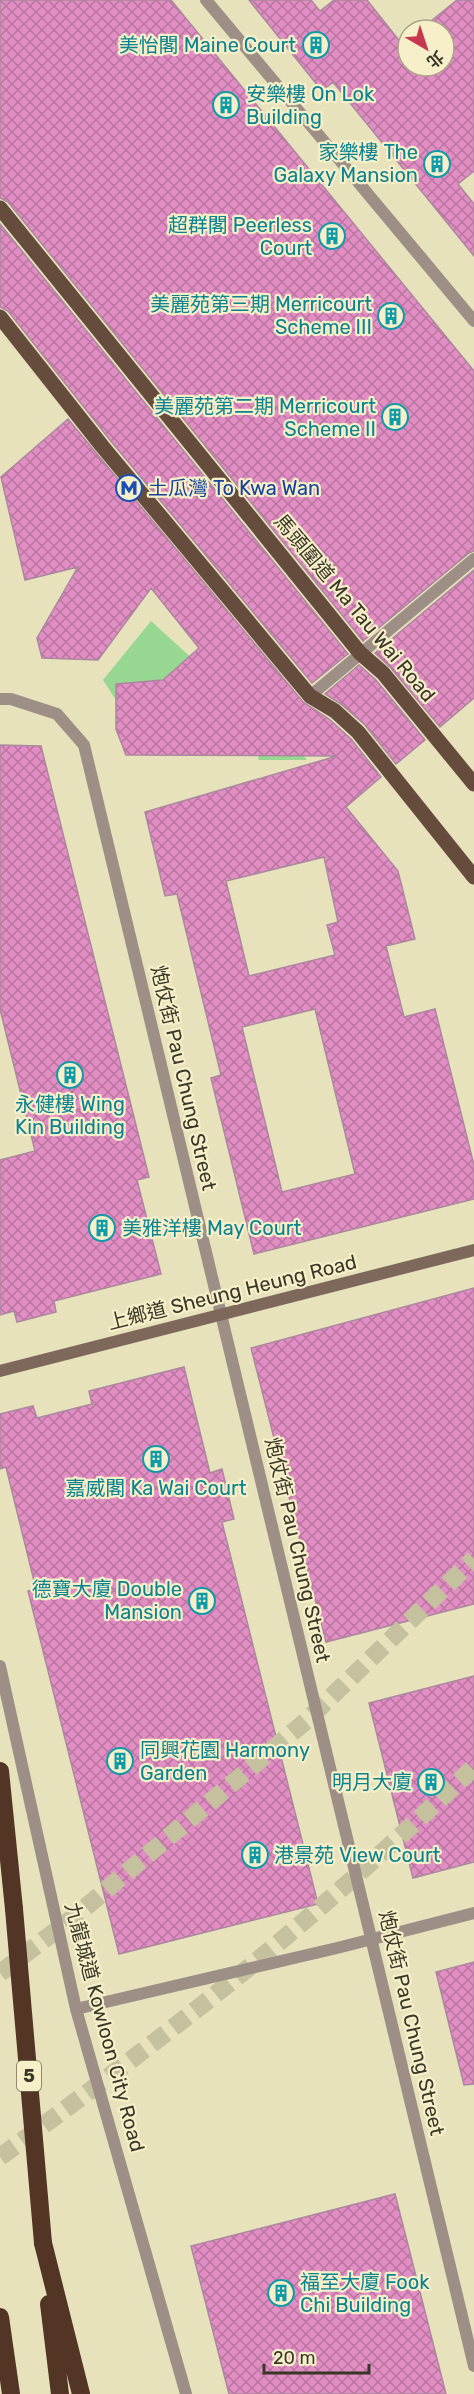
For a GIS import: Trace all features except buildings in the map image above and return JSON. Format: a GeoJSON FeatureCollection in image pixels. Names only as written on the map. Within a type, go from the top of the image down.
{"type":"FeatureCollection","features":[{"type":"Feature","properties":{"kind":"highway","name":"5"},"geometry":{"type":"LineString","coordinates":[[0,1771],[9,1846],[43,2243],[60,2394]]}},
{"type":"Feature","properties":{"kind":"highway"},"geometry":{"type":"LineString","coordinates":[[43,2243],[81,2394]]}},
{"type":"Feature","properties":{"kind":"highway"},"geometry":{"type":"LineString","coordinates":[[0,2317],[11,2394]]}},
{"type":"Feature","properties":{"kind":"main road","name":"馬頭圍道 Ma Tau Wai Road"},"geometry":{"type":"LineString","coordinates":[[0,208],[360,652],[383,674],[474,784]]}},
{"type":"Feature","properties":{"kind":"main road"},"geometry":{"type":"LineString","coordinates":[[0,317],[102,446],[310,696],[335,711],[358,732],[474,877]]}},
{"type":"Feature","properties":{"kind":"street"},"geometry":{"type":"LineString","coordinates":[[206,0],[474,321]]}},
{"type":"Feature","properties":{"kind":"street"},"geometry":{"type":"LineString","coordinates":[[310,696],[474,559]]}},
{"type":"Feature","properties":{"kind":"street","name":"炮仗街 Pau Chung Street"},"geometry":{"type":"LineString","coordinates":[[0,699],[11,699],[57,714],[84,745],[474,2366]]}},
{"type":"Feature","properties":{"kind":"street","name":"上鄉道 Sheung Heung Road"},"geometry":{"type":"LineString","coordinates":[[0,1371],[474,1250]]}},
{"type":"Feature","properties":{"kind":"street","name":"九龍城道 Kowloon City Road"},"geometry":{"type":"LineString","coordinates":[[0,1666],[76,2009],[186,2394]]}},
{"type":"Feature","properties":{"kind":"street"},"geometry":{"type":"LineString","coordinates":[[76,2009],[372,1940],[474,1913]]}},
{"type":"Feature","properties":{"kind":"green space"},"geometry":{"type":"Polygon","coordinates":[[[151,621],[207,672],[272,716],[307,760],[258,760],[259,755],[121,708],[103,680],[151,621]]]}},
{"type":"Feature","properties":{"kind":"tunnel"},"geometry":{"type":"LineString","coordinates":[[0,1973],[74,1917],[306,1721],[474,1559]]}},
{"type":"Feature","properties":{"kind":"tunnel"},"geometry":{"type":"LineString","coordinates":[[0,2157],[133,2058],[264,1955],[370,1863],[474,1767]]}},
{"type":"Feature","properties":{"kind":"place","name":"美怡閣 Maine Court"},"geometry":{"type":"Point","coordinates":[316,45]}},
{"type":"Feature","properties":{"kind":"place","name":"安樂樓 On Lok Building"},"geometry":{"type":"Point","coordinates":[226,105]}},
{"type":"Feature","properties":{"kind":"place","name":"家樂樓 The Galaxy Mansion"},"geometry":{"type":"Point","coordinates":[437,164]}},
{"type":"Feature","properties":{"kind":"place","name":"超群閣 Peerless Court"},"geometry":{"type":"Point","coordinates":[332,236]}},
{"type":"Feature","properties":{"kind":"place","name":"美麗苑第三期 Merricourt Scheme III"},"geometry":{"type":"Point","coordinates":[391,316]}},
{"type":"Feature","properties":{"kind":"place","name":"美麗苑第二期 Merricourt Scheme II"},"geometry":{"type":"Point","coordinates":[395,417]}},
{"type":"Feature","properties":{"kind":"place","name":"土瓜灣 To Kwa Wan"},"geometry":{"type":"Point","coordinates":[129,488]}},
{"type":"Feature","properties":{"kind":"place","name":"永健樓 Wing Kin Building"},"geometry":{"type":"Point","coordinates":[70,1075]}},
{"type":"Feature","properties":{"kind":"place","name":"美雅洋樓 May Court"},"geometry":{"type":"Point","coordinates":[102,1228]}},
{"type":"Feature","properties":{"kind":"place","name":"嘉威閣 Ka Wai Court"},"geometry":{"type":"Point","coordinates":[156,1459]}},
{"type":"Feature","properties":{"kind":"place","name":"德寶大廈 Double Mansion"},"geometry":{"type":"Point","coordinates":[202,1601]}},
{"type":"Feature","properties":{"kind":"place","name":"同興花園 Harmony Garden"},"geometry":{"type":"Point","coordinates":[120,1761]}},
{"type":"Feature","properties":{"kind":"place","name":"明月大廈"},"geometry":{"type":"Point","coordinates":[431,1782]}},
{"type":"Feature","properties":{"kind":"place","name":"港景苑 View Court"},"geometry":{"type":"Point","coordinates":[255,1855]}},
{"type":"Feature","properties":{"kind":"place","name":"福至大廈 Fook Chi Building"},"geometry":{"type":"Point","coordinates":[281,2293]}}]}
